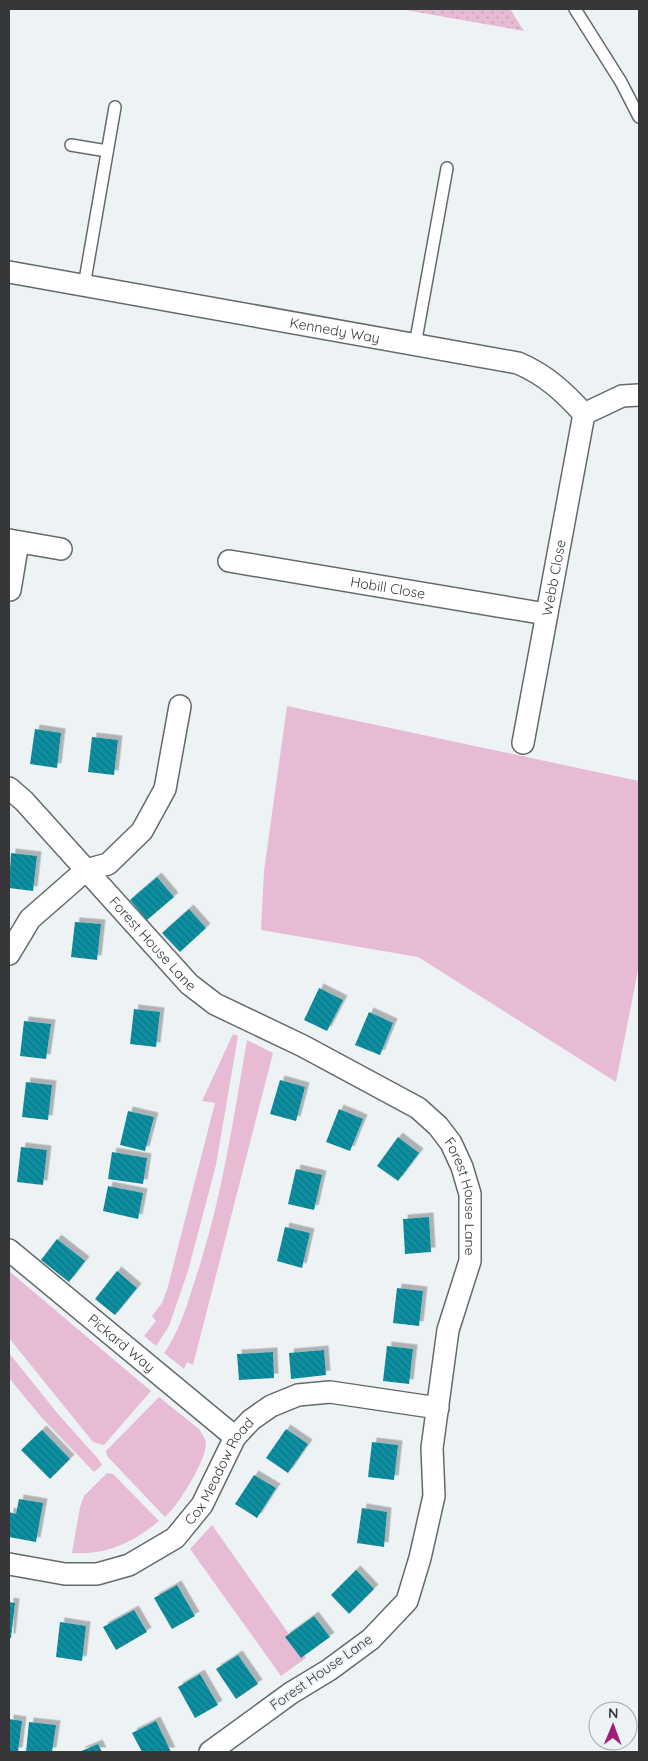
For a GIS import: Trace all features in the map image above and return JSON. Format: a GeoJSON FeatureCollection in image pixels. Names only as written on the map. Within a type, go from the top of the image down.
{"type":"FeatureCollection","features":[{"type":"Feature","properties":{"kind":"street","name":"Kennedy Way"},"geometry":{"type":"LineString","coordinates":[[9,272],[518,363],[539,372],[554,383],[584,414]]}},
{"type":"Feature","properties":{"kind":"street"},"geometry":{"type":"LineString","coordinates":[[584,414],[622,396],[639,395]]}},
{"type":"Feature","properties":{"kind":"street","name":"Webb Close"},"geometry":{"type":"LineString","coordinates":[[523,743],[584,414]]}},
{"type":"Feature","properties":{"kind":"street"},"geometry":{"type":"LineString","coordinates":[[10,590],[13,541],[61,549]]}},
{"type":"Feature","properties":{"kind":"street","name":"Hobill Close"},"geometry":{"type":"LineString","coordinates":[[229,561],[546,614]]}},
{"type":"Feature","properties":{"kind":"street"},"geometry":{"type":"LineString","coordinates":[[9,954],[30,919],[86,870],[108,864],[142,831],[165,789],[180,706]]}},
{"type":"Feature","properties":{"kind":"street","name":"Forest House Lane"},"geometry":{"type":"LineString","coordinates":[[9,788],[24,801],[150,943],[196,989],[223,1008],[396,1094],[418,1108],[438,1126],[451,1143],[462,1167],[470,1194],[470,1261],[448,1330],[432,1448],[434,1496],[420,1558],[407,1601],[371,1639],[329,1670],[291,1693],[210,1752]]}},
{"type":"Feature","properties":{"kind":"street","name":"Pickard Way"},"geometry":{"type":"LineString","coordinates":[[9,1250],[235,1437]]}},
{"type":"Feature","properties":{"kind":"street","name":"Cox Meadow Road"},"geometry":{"type":"LineString","coordinates":[[9,1564],[65,1574],[97,1574],[129,1565],[175,1538],[202,1505],[235,1437],[251,1420],[271,1406],[298,1395],[330,1392],[438,1408]]}},
{"type":"Feature","properties":{"kind":"lane"},"geometry":{"type":"LineString","coordinates":[[575,9],[621,82],[639,118]]}},
{"type":"Feature","properties":{"kind":"lane"},"geometry":{"type":"LineString","coordinates":[[84,286],[114,107]]}},
{"type":"Feature","properties":{"kind":"lane"},"geometry":{"type":"LineString","coordinates":[[71,145],[107,151]]}},
{"type":"Feature","properties":{"kind":"lane"},"geometry":{"type":"LineString","coordinates":[[414,344],[447,168]]}},
{"type":"Feature","properties":{"kind":"shaded area"},"geometry":{"type":"Polygon","coordinates":[[[400,9],[510,9],[524,31],[400,9]]]}},
{"type":"Feature","properties":{"kind":"shaded area"},"geometry":{"type":"Polygon","coordinates":[[[287,706],[639,781],[639,965],[616,1082],[418,957],[261,930],[264,871],[287,706]]]}},
{"type":"Feature","properties":{"kind":"shaded area"},"geometry":{"type":"Polygon","coordinates":[[[233,1034],[238,1036],[216,1165],[188,1271],[169,1326],[156,1346],[144,1336],[156,1321],[152,1316],[162,1303],[167,1290],[215,1103],[202,1101],[233,1034]]]}},
{"type":"Feature","properties":{"kind":"shaded area"},"geometry":{"type":"Polygon","coordinates":[[[247,1040],[273,1053],[193,1365],[187,1362],[184,1369],[164,1353],[174,1337],[185,1311],[212,1223],[237,1101],[247,1040]]]}},
{"type":"Feature","properties":{"kind":"shaded area"},"geometry":{"type":"Polygon","coordinates":[[[9,1271],[151,1391],[104,1445],[93,1442],[9,1338],[9,1271]]]}},
{"type":"Feature","properties":{"kind":"shaded area"},"geometry":{"type":"Polygon","coordinates":[[[9,1353],[58,1414],[99,1460],[102,1465],[94,1472],[42,1418],[9,1378],[9,1353]]]}},
{"type":"Feature","properties":{"kind":"shaded area"},"geometry":{"type":"Polygon","coordinates":[[[159,1397],[199,1429],[206,1443],[202,1460],[191,1482],[165,1517],[107,1456],[106,1451],[159,1397]]]}},
{"type":"Feature","properties":{"kind":"shaded area"},"geometry":{"type":"Polygon","coordinates":[[[107,1473],[113,1474],[159,1521],[139,1536],[108,1550],[72,1553],[80,1507],[84,1496],[107,1473]]]}},
{"type":"Feature","properties":{"kind":"shaded area"},"geometry":{"type":"Polygon","coordinates":[[[212,1525],[306,1658],[281,1676],[190,1549],[212,1525]]]}},
{"type":"Feature","properties":{"kind":"building"},"geometry":{"type":"Polygon","coordinates":[[[35,729],[61,733],[57,768],[30,764],[35,729]]]}},
{"type":"Feature","properties":{"kind":"building"},"geometry":{"type":"Polygon","coordinates":[[[92,737],[118,740],[114,775],[88,772],[92,737]]]}},
{"type":"Feature","properties":{"kind":"building"},"geometry":{"type":"Polygon","coordinates":[[[11,853],[37,856],[33,891],[9,888],[11,853]]]}},
{"type":"Feature","properties":{"kind":"building"},"geometry":{"type":"Polygon","coordinates":[[[157,877],[174,897],[147,920],[130,900],[157,877]]]}},
{"type":"Feature","properties":{"kind":"building"},"geometry":{"type":"Polygon","coordinates":[[[189,909],[206,928],[180,952],[162,933],[189,909]]]}},
{"type":"Feature","properties":{"kind":"building"},"geometry":{"type":"Polygon","coordinates":[[[75,922],[101,924],[97,960],[71,957],[75,922]]]}},
{"type":"Feature","properties":{"kind":"building"},"geometry":{"type":"Polygon","coordinates":[[[319,988],[343,1000],[327,1031],[304,1020],[319,988]]]}},
{"type":"Feature","properties":{"kind":"building"},"geometry":{"type":"Polygon","coordinates":[[[134,1009],[160,1012],[156,1047],[130,1044],[134,1009]]]}},
{"type":"Feature","properties":{"kind":"building"},"geometry":{"type":"Polygon","coordinates":[[[369,1012],[393,1023],[380,1055],[355,1045],[369,1012]]]}},
{"type":"Feature","properties":{"kind":"building"},"geometry":{"type":"Polygon","coordinates":[[[24,1021],[51,1024],[46,1059],[20,1056],[24,1021]]]}},
{"type":"Feature","properties":{"kind":"building"},"geometry":{"type":"Polygon","coordinates":[[[280,1080],[305,1087],[296,1121],[270,1114],[280,1080]]]}},
{"type":"Feature","properties":{"kind":"building"},"geometry":{"type":"Polygon","coordinates":[[[26,1082],[52,1085],[48,1120],[22,1117],[26,1082]]]}},
{"type":"Feature","properties":{"kind":"building"},"geometry":{"type":"Polygon","coordinates":[[[339,1109],[363,1119],[350,1151],[326,1142],[339,1109]]]}},
{"type":"Feature","properties":{"kind":"building"},"geometry":{"type":"Polygon","coordinates":[[[128,1111],[154,1117],[145,1151],[120,1145],[128,1111]]]}},
{"type":"Feature","properties":{"kind":"building"},"geometry":{"type":"Polygon","coordinates":[[[398,1137],[419,1153],[398,1181],[377,1166],[398,1137]]]}},
{"type":"Feature","properties":{"kind":"building"},"geometry":{"type":"Polygon","coordinates":[[[21,1147],[47,1150],[43,1185],[17,1182],[21,1147]]]}},
{"type":"Feature","properties":{"kind":"building"},"geometry":{"type":"Polygon","coordinates":[[[112,1152],[147,1158],[143,1184],[108,1179],[112,1152]]]}},
{"type":"Feature","properties":{"kind":"building"},"geometry":{"type":"Polygon","coordinates":[[[296,1169],[322,1175],[314,1210],[288,1204],[296,1169]]]}},
{"type":"Feature","properties":{"kind":"building"},"geometry":{"type":"Polygon","coordinates":[[[108,1186],[143,1193],[138,1219],[103,1211],[108,1186]]]}},
{"type":"Feature","properties":{"kind":"building"},"geometry":{"type":"Polygon","coordinates":[[[429,1217],[431,1252],[405,1254],[403,1219],[429,1217]]]}},
{"type":"Feature","properties":{"kind":"building"},"geometry":{"type":"Polygon","coordinates":[[[285,1227],[310,1233],[302,1268],[277,1261],[285,1227]]]}},
{"type":"Feature","properties":{"kind":"building"},"geometry":{"type":"Polygon","coordinates":[[[57,1239],[85,1261],[69,1282],[41,1260],[57,1239]]]}},
{"type":"Feature","properties":{"kind":"building"},"geometry":{"type":"Polygon","coordinates":[[[117,1271],[137,1288],[115,1315],[95,1299],[117,1271]]]}},
{"type":"Feature","properties":{"kind":"building"},"geometry":{"type":"Polygon","coordinates":[[[397,1288],[423,1291],[419,1326],[393,1323],[397,1288]]]}},
{"type":"Feature","properties":{"kind":"building"},"geometry":{"type":"Polygon","coordinates":[[[387,1346],[413,1349],[409,1384],[383,1381],[387,1346]]]}},
{"type":"Feature","properties":{"kind":"building"},"geometry":{"type":"Polygon","coordinates":[[[324,1350],[326,1375],[291,1379],[289,1353],[324,1350]]]}},
{"type":"Feature","properties":{"kind":"building"},"geometry":{"type":"Polygon","coordinates":[[[273,1352],[274,1378],[239,1380],[237,1354],[273,1352]]]}},
{"type":"Feature","properties":{"kind":"building"},"geometry":{"type":"Polygon","coordinates":[[[286,1429],[308,1444],[288,1473],[266,1458],[286,1429]]]}},
{"type":"Feature","properties":{"kind":"building"},"geometry":{"type":"Polygon","coordinates":[[[42,1430],[70,1459],[50,1479],[21,1450],[42,1430]]]}},
{"type":"Feature","properties":{"kind":"building"},"geometry":{"type":"Polygon","coordinates":[[[372,1442],[398,1445],[394,1480],[368,1477],[372,1442]]]}},
{"type":"Feature","properties":{"kind":"building"},"geometry":{"type":"Polygon","coordinates":[[[254,1475],[276,1488],[257,1518],[235,1504],[254,1475]]]}},
{"type":"Feature","properties":{"kind":"building"},"geometry":{"type":"Polygon","coordinates":[[[19,1499],[43,1503],[36,1542],[9,1537],[9,1512],[16,1514],[19,1499]]]}},
{"type":"Feature","properties":{"kind":"building"},"geometry":{"type":"Polygon","coordinates":[[[362,1508],[387,1512],[384,1547],[357,1543],[362,1508]]]}},
{"type":"Feature","properties":{"kind":"building"},"geometry":{"type":"Polygon","coordinates":[[[356,1570],[374,1589],[349,1614],[331,1595],[356,1570]]]}},
{"type":"Feature","properties":{"kind":"building"},"geometry":{"type":"Polygon","coordinates":[[[177,1585],[195,1616],[172,1629],[154,1598],[177,1585]]]}},
{"type":"Feature","properties":{"kind":"building"},"geometry":{"type":"Polygon","coordinates":[[[9,1602],[15,1603],[11,1638],[9,1638],[9,1602]]]}},
{"type":"Feature","properties":{"kind":"building"},"geometry":{"type":"Polygon","coordinates":[[[134,1610],[147,1632],[116,1650],[103,1627],[134,1610]]]}},
{"type":"Feature","properties":{"kind":"building"},"geometry":{"type":"Polygon","coordinates":[[[314,1616],[330,1637],[301,1658],[285,1637],[314,1616]]]}},
{"type":"Feature","properties":{"kind":"building"},"geometry":{"type":"Polygon","coordinates":[[[60,1622],[86,1626],[82,1661],[56,1657],[60,1622]]]}},
{"type":"Feature","properties":{"kind":"building"},"geometry":{"type":"Polygon","coordinates":[[[238,1655],[258,1684],[236,1699],[216,1669],[238,1655]]]}},
{"type":"Feature","properties":{"kind":"building"},"geometry":{"type":"Polygon","coordinates":[[[200,1674],[218,1705],[195,1718],[178,1687],[200,1674]]]}},
{"type":"Feature","properties":{"kind":"building"},"geometry":{"type":"Polygon","coordinates":[[[9,1719],[22,1721],[18,1752],[9,1752],[9,1719]]]}},
{"type":"Feature","properties":{"kind":"building"},"geometry":{"type":"Polygon","coordinates":[[[156,1721],[171,1752],[142,1752],[132,1733],[156,1721]]]}},
{"type":"Feature","properties":{"kind":"building"},"geometry":{"type":"Polygon","coordinates":[[[29,1722],[56,1725],[52,1752],[26,1752],[29,1722]]]}},
{"type":"Feature","properties":{"kind":"building"},"geometry":{"type":"Polygon","coordinates":[[[98,1744],[102,1752],[79,1752],[98,1744]]]}}]}
